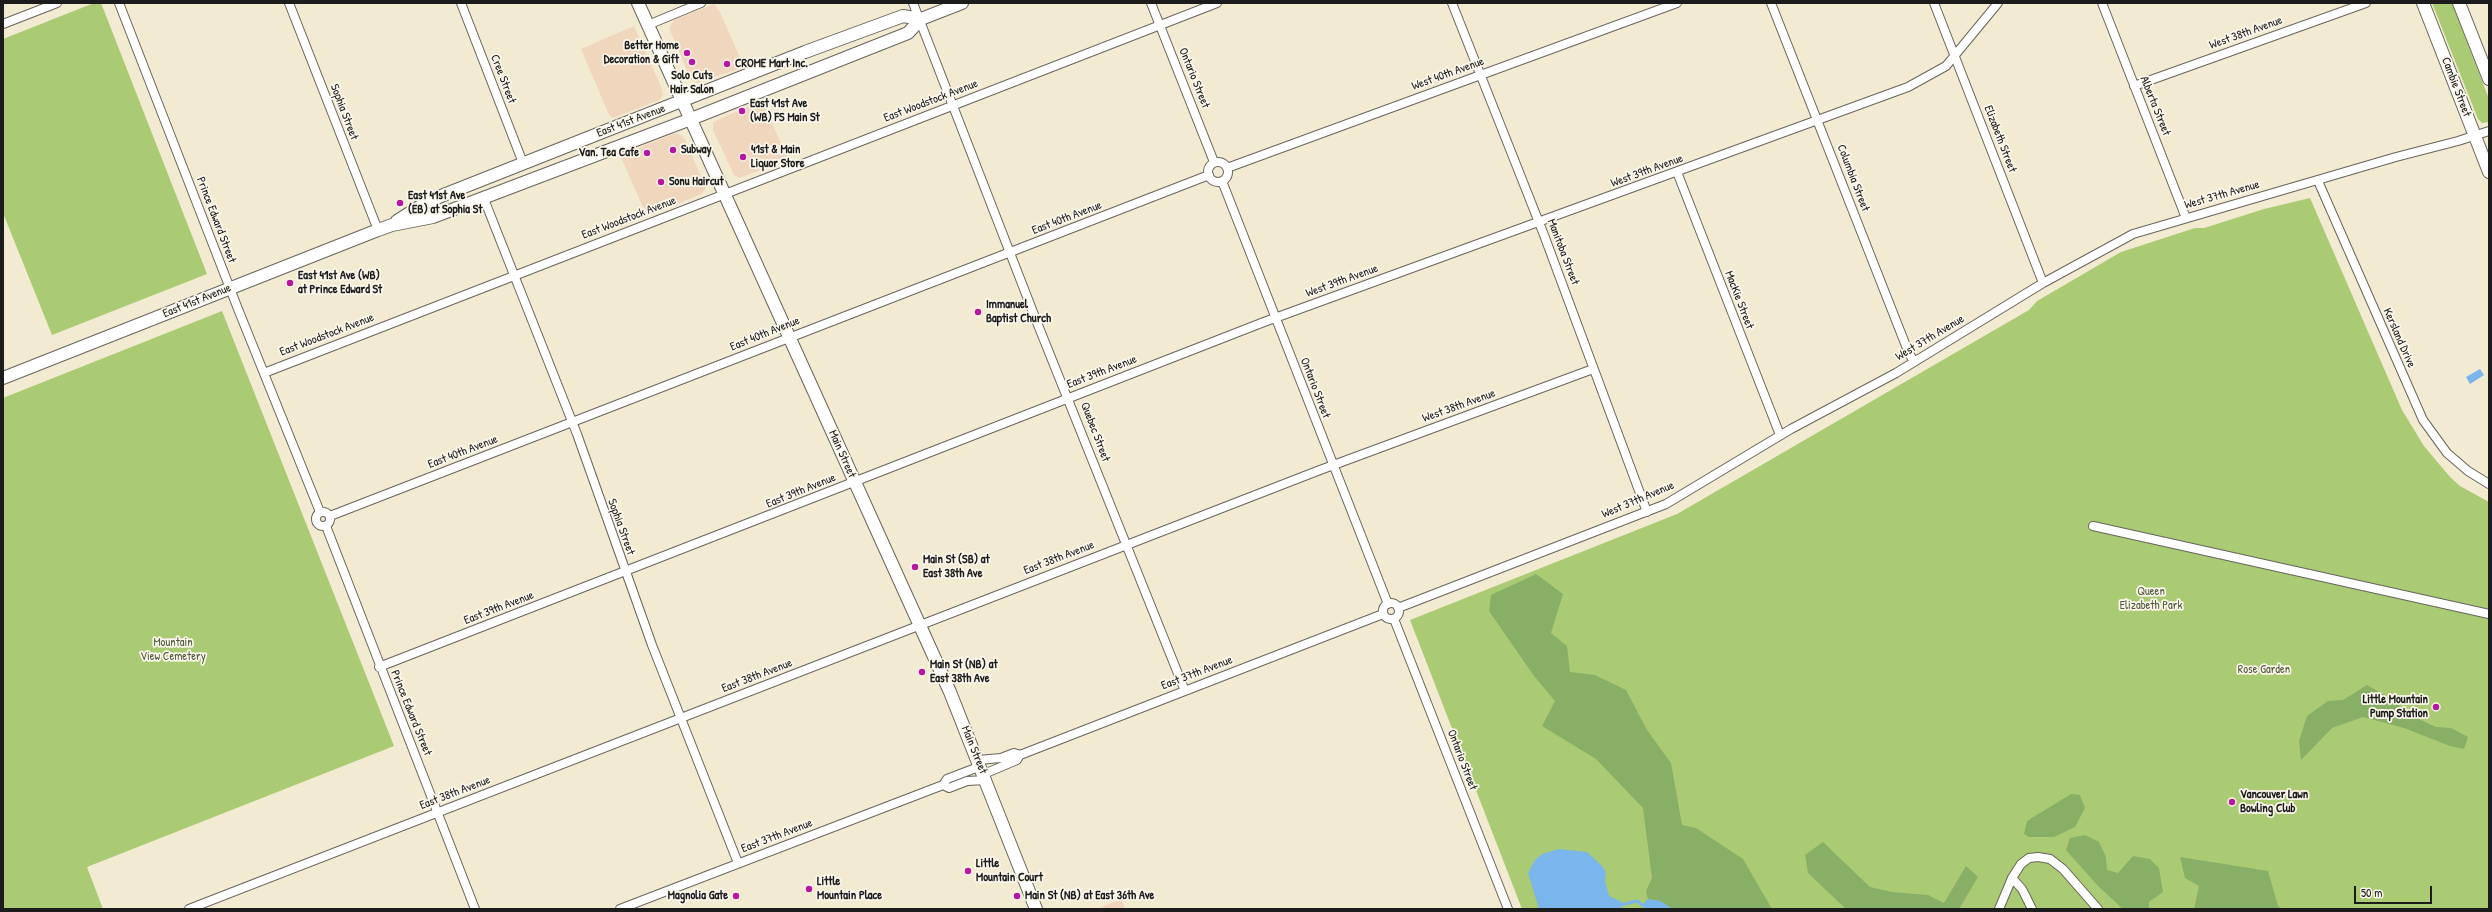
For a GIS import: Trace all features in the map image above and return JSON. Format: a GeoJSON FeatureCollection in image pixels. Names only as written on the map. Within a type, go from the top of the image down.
{"type":"FeatureCollection","features":[{"type":"Feature","properties":{"kind":"main road","name":"Main Street"},"geometry":{"type":"LineString","coordinates":[[638,3],[919,625],[982,770],[1036,909]]}},
{"type":"Feature","properties":{"kind":"main road","name":"East 41st Avenue"},"geometry":{"type":"LineString","coordinates":[[3,378],[378,230],[392,225],[433,217],[484,199],[691,119],[908,33],[920,19],[962,3]]}},
{"type":"Feature","properties":{"kind":"main road","name":"Cambie Street"},"geometry":{"type":"LineString","coordinates":[[2423,3],[2489,172]]}},
{"type":"Feature","properties":{"kind":"main road"},"geometry":{"type":"LineString","coordinates":[[2459,3],[2489,79]]}},
{"type":"Feature","properties":{"kind":"main road","name":"East 41st Avenue"},"geometry":{"type":"LineString","coordinates":[[392,225],[427,202],[683,101],[904,16],[920,19]]}},
{"type":"Feature","properties":{"kind":"street"},"geometry":{"type":"LineString","coordinates":[[3,24],[57,3]]}},
{"type":"Feature","properties":{"kind":"street","name":"Prince Edward Street"},"geometry":{"type":"LineString","coordinates":[[119,3],[229,288],[320,512]]}},
{"type":"Feature","properties":{"kind":"street","name":"Sophia Street"},"geometry":{"type":"LineString","coordinates":[[289,3],[378,230]]}},
{"type":"Feature","properties":{"kind":"street","name":"Cree Street"},"geometry":{"type":"LineString","coordinates":[[460,3],[523,164]]}},
{"type":"Feature","properties":{"kind":"street"},"geometry":{"type":"LineString","coordinates":[[648,25],[701,3]]}},
{"type":"Feature","properties":{"kind":"street","name":"Quebec Street"},"geometry":{"type":"LineString","coordinates":[[913,3],[1185,691]]}},
{"type":"Feature","properties":{"kind":"street","name":"Ontario Street"},"geometry":{"type":"LineString","coordinates":[[1151,3],[1214,162]]}},
{"type":"Feature","properties":{"kind":"street","name":"East Woodstock Avenue"},"geometry":{"type":"LineString","coordinates":[[264,373],[1217,3]]}},
{"type":"Feature","properties":{"kind":"street","name":"Manitoba Street"},"geometry":{"type":"LineString","coordinates":[[1452,3],[1539,223],[1648,512]]}},
{"type":"Feature","properties":{"kind":"street","name":"West 40th Avenue"},"geometry":{"type":"LineString","coordinates":[[1227,168],[1677,3]]}},
{"type":"Feature","properties":{"kind":"street","name":"Columbia Street"},"geometry":{"type":"LineString","coordinates":[[1771,3],[1914,362]]}},
{"type":"Feature","properties":{"kind":"street","name":"Elizabeth Street"},"geometry":{"type":"LineString","coordinates":[[1934,3],[2043,283]]}},
{"type":"Feature","properties":{"kind":"street","name":"West 39th Avenue"},"geometry":{"type":"LineString","coordinates":[[1275,318],[1819,121],[1908,87],[1946,66],[1998,3]]}},
{"type":"Feature","properties":{"kind":"street","name":"Alberta Street"},"geometry":{"type":"LineString","coordinates":[[2102,3],[2186,218]]}},
{"type":"Feature","properties":{"kind":"street","name":"West 38th Avenue"},"geometry":{"type":"LineString","coordinates":[[2134,86],[2366,3]]}},
{"type":"Feature","properties":{"kind":"street","name":"West 37th Avenue"},"geometry":{"type":"LineString","coordinates":[[1398,608],[1648,512],[1714,476],[1780,436],[1914,362],[2043,283],[2133,234],[2489,131]]}},
{"type":"Feature","properties":{"kind":"street"},"geometry":{"type":"LineString","coordinates":[[1214,162],[1222,162],[1227,168],[1227,175],[1222,180],[1213,180],[1209,175],[1209,168],[1214,162]]}},
{"type":"Feature","properties":{"kind":"street","name":"MacKie Street"},"geometry":{"type":"LineString","coordinates":[[1677,172],[1780,436]]}},
{"type":"Feature","properties":{"kind":"street","name":"East 40th Avenue"},"geometry":{"type":"LineString","coordinates":[[330,516],[1209,175]]}},
{"type":"Feature","properties":{"kind":"street","name":"Ontario Street"},"geometry":{"type":"LineString","coordinates":[[1222,180],[1388,604]]}},
{"type":"Feature","properties":{"kind":"street","name":"Kersland Drive"},"geometry":{"type":"LineString","coordinates":[[2318,181],[2423,420],[2447,453],[2468,471],[2489,484]]}},
{"type":"Feature","properties":{"kind":"street","name":"Sophia Street"},"geometry":{"type":"LineString","coordinates":[[484,199],[572,423],[625,572],[680,718],[738,864]]}},
{"type":"Feature","properties":{"kind":"street","name":"East 39th Avenue"},"geometry":{"type":"LineString","coordinates":[[379,667],[855,483],[1068,398],[1275,318]]}},
{"type":"Feature","properties":{"kind":"street","name":"West 38th Avenue"},"geometry":{"type":"LineString","coordinates":[[1333,465],[1593,369]]}},
{"type":"Feature","properties":{"kind":"street","name":"East 38th Avenue"},"geometry":{"type":"LineString","coordinates":[[189,909],[1333,465]]}},
{"type":"Feature","properties":{"kind":"street"},"geometry":{"type":"LineString","coordinates":[[320,512],[327,512],[330,516],[330,520],[326,526],[317,523],[316,518],[320,512]]}},
{"type":"Feature","properties":{"kind":"street","name":"Prince Edward Street"},"geometry":{"type":"LineString","coordinates":[[326,526],[379,667],[475,909]]}},
{"type":"Feature","properties":{"kind":"street"},"geometry":{"type":"LineString","coordinates":[[2093,526],[2489,614]]}},
{"type":"Feature","properties":{"kind":"street"},"geometry":{"type":"LineString","coordinates":[[1388,604],[1394,604],[1398,608],[1398,614],[1394,619],[1387,619],[1383,614],[1383,608],[1388,604]]}},
{"type":"Feature","properties":{"kind":"street","name":"East 37th Avenue"},"geometry":{"type":"LineString","coordinates":[[620,909],[943,785],[947,780],[1017,760],[1020,755],[1383,614]]}},
{"type":"Feature","properties":{"kind":"street","name":"Ontario Street"},"geometry":{"type":"LineString","coordinates":[[1394,619],[1508,909]]}},
{"type":"Feature","properties":{"kind":"street","name":"East 37th Avenue"},"geometry":{"type":"LineString","coordinates":[[943,785],[949,788],[967,781],[1001,758],[1014,753],[1020,755]]}},
{"type":"Feature","properties":{"kind":"street"},"geometry":{"type":"LineString","coordinates":[[1999,909],[2012,878],[2021,864],[2029,858],[2050,859],[2063,869],[2098,909]]}},
{"type":"Feature","properties":{"kind":"street"},"geometry":{"type":"LineString","coordinates":[[2012,878],[2022,889],[2032,909]]}},
{"type":"Feature","properties":{"kind":"shaded area"},"geometry":{"type":"Polygon","coordinates":[[[714,4],[720,12],[744,67],[697,83],[691,80],[669,28],[674,20],[714,4]]]}},
{"type":"Feature","properties":{"kind":"shaded area"},"geometry":{"type":"Polygon","coordinates":[[[634,26],[662,89],[663,95],[659,100],[613,118],[609,115],[581,49],[634,26]]]}},
{"type":"Feature","properties":{"kind":"shaded area"},"geometry":{"type":"Polygon","coordinates":[[[761,101],[787,155],[786,161],[739,178],[734,175],[713,130],[713,122],[761,101]]]}},
{"type":"Feature","properties":{"kind":"shaded area"},"geometry":{"type":"Polygon","coordinates":[[[674,134],[679,134],[685,139],[706,188],[702,194],[647,216],[620,155],[674,134]]]}},
{"type":"Feature","properties":{"kind":"shaded area"},"geometry":{"type":"Polygon","coordinates":[[[1121,899],[1125,909],[1097,909],[1121,899]]]}},
{"type":"Feature","properties":{"kind":"green space"},"geometry":{"type":"Polygon","coordinates":[[[94,3],[101,3],[207,274],[52,335],[3,213],[3,39],[94,3]]]}},
{"type":"Feature","properties":{"kind":"green space"},"geometry":{"type":"Polygon","coordinates":[[[2432,3],[2452,3],[2489,99],[2489,122],[2482,123],[2478,119],[2432,3]]]}},
{"type":"Feature","properties":{"kind":"green space","name":"Queen Elizabeth Park"},"geometry":{"type":"Polygon","coordinates":[[[2310,198],[2402,410],[2424,446],[2450,477],[2460,486],[2489,502],[2489,909],[1522,909],[1410,620],[1677,514],[2029,310],[2037,301],[2121,252],[2195,228],[2204,228],[2264,209],[2310,198]]]}},
{"type":"Feature","properties":{"kind":"green space","name":"Mountain View Cemetery"},"geometry":{"type":"Polygon","coordinates":[[[222,311],[394,746],[87,867],[103,909],[3,909],[3,398],[222,311]]]}},
{"type":"Feature","properties":{"kind":"green space"},"geometry":{"type":"Polygon","coordinates":[[[1536,574],[1563,594],[1551,633],[1567,646],[1570,672],[1595,675],[1626,690],[1647,730],[1671,763],[1682,825],[1696,828],[1743,859],[1772,909],[1673,909],[1660,901],[1648,899],[1646,891],[1652,878],[1643,808],[1596,759],[1542,726],[1555,701],[1534,676],[1489,611],[1491,595],[1536,574]]]}},
{"type":"Feature","properties":{"kind":"green space"},"geometry":{"type":"Polygon","coordinates":[[[2367,685],[2390,698],[2408,714],[2436,727],[2451,728],[2468,737],[2464,749],[2450,746],[2404,728],[2363,717],[2332,728],[2301,760],[2299,741],[2307,716],[2328,701],[2343,700],[2367,685]]]}},
{"type":"Feature","properties":{"kind":"green space"},"geometry":{"type":"Polygon","coordinates":[[[2071,794],[2080,795],[2085,808],[2075,827],[2054,837],[2029,837],[2024,834],[2027,821],[2071,794]]]}},
{"type":"Feature","properties":{"kind":"green space"},"geometry":{"type":"Polygon","coordinates":[[[2085,835],[2099,842],[2106,857],[2107,870],[2118,873],[2133,856],[2150,859],[2159,868],[2163,892],[2149,902],[2149,909],[2123,909],[2098,886],[2066,850],[2070,838],[2085,835]]]}},
{"type":"Feature","properties":{"kind":"green space"},"geometry":{"type":"Polygon","coordinates":[[[1823,842],[1870,887],[1892,892],[1928,895],[1944,903],[1966,866],[1978,877],[1959,909],[1846,909],[1808,873],[1805,855],[1823,842]]]}},
{"type":"Feature","properties":{"kind":"green space"},"geometry":{"type":"Polygon","coordinates":[[[2180,857],[2268,871],[2278,906],[2283,909],[2194,909],[2199,886],[2185,878],[2180,857]]]}},
{"type":"Feature","properties":{"kind":"water"},"geometry":{"type":"Polygon","coordinates":[[[2480,369],[2484,375],[2470,384],[2466,377],[2480,369]]]}},
{"type":"Feature","properties":{"kind":"water"},"geometry":{"type":"Polygon","coordinates":[[[1559,849],[1587,852],[1602,866],[1606,872],[1605,881],[1609,896],[1622,902],[1621,909],[1539,909],[1528,873],[1535,860],[1542,854],[1559,849]]]}},
{"type":"Feature","properties":{"kind":"water"},"geometry":{"type":"Polygon","coordinates":[[[1648,899],[1660,901],[1673,909],[1645,909],[1642,905],[1648,899]]]}},
{"type":"Feature","properties":{"kind":"waterway"},"geometry":{"type":"LineString","coordinates":[[1621,905],[1637,901],[1642,905]]}},
{"type":"Feature","properties":{"kind":"place","name":"Better Home Decoration & Gift"},"geometry":{"type":"Point","coordinates":[687,53]}},
{"type":"Feature","properties":{"kind":"place","name":"Solo Cuts Hair Salon"},"geometry":{"type":"Point","coordinates":[692,62]}},
{"type":"Feature","properties":{"kind":"place","name":"CROME Mart Inc."},"geometry":{"type":"Point","coordinates":[727,64]}},
{"type":"Feature","properties":{"kind":"place","name":"East 41st Ave (WB) FS Main St"},"geometry":{"type":"Point","coordinates":[742,111]}},
{"type":"Feature","properties":{"kind":"place","name":"Subway"},"geometry":{"type":"Point","coordinates":[673,150]}},
{"type":"Feature","properties":{"kind":"place","name":"Van. Tea Cafe"},"geometry":{"type":"Point","coordinates":[647,153]}},
{"type":"Feature","properties":{"kind":"place","name":"41st & Main Liquor Store"},"geometry":{"type":"Point","coordinates":[743,157]}},
{"type":"Feature","properties":{"kind":"place","name":"Sonu Haircut"},"geometry":{"type":"Point","coordinates":[661,182]}},
{"type":"Feature","properties":{"kind":"place","name":"East 41st Ave (EB) at Sophia St"},"geometry":{"type":"Point","coordinates":[400,203]}},
{"type":"Feature","properties":{"kind":"place","name":"East 41st Ave (WB) at Prince Edward St"},"geometry":{"type":"Point","coordinates":[290,283]}},
{"type":"Feature","properties":{"kind":"place","name":"Immanuel Baptist Church"},"geometry":{"type":"Point","coordinates":[978,312]}},
{"type":"Feature","properties":{"kind":"place","name":"Main St (SB) at East 38th Ave"},"geometry":{"type":"Point","coordinates":[915,567]}},
{"type":"Feature","properties":{"kind":"place","name":"Main St (NB) at East 38th Ave"},"geometry":{"type":"Point","coordinates":[922,672]}},
{"type":"Feature","properties":{"kind":"place","name":"Little Mountain Pump Station"},"geometry":{"type":"Point","coordinates":[2436,707]}},
{"type":"Feature","properties":{"kind":"place","name":"Vancouver Lawn Bowling Club"},"geometry":{"type":"Point","coordinates":[2232,802]}},
{"type":"Feature","properties":{"kind":"place","name":"Little Mountain Court"},"geometry":{"type":"Point","coordinates":[968,871]}},
{"type":"Feature","properties":{"kind":"place","name":"Little Mountain Place"},"geometry":{"type":"Point","coordinates":[809,889]}},
{"type":"Feature","properties":{"kind":"place","name":"Magnolia Gate"},"geometry":{"type":"Point","coordinates":[736,896]}},
{"type":"Feature","properties":{"kind":"place","name":"Main St (NB) at East 36th Ave"},"geometry":{"type":"Point","coordinates":[1017,896]}},
{"type":"Feature","properties":{"kind":"park label","name":"Rose Garden"},"geometry":{"type":"Point","coordinates":[2264,670]}}]}
